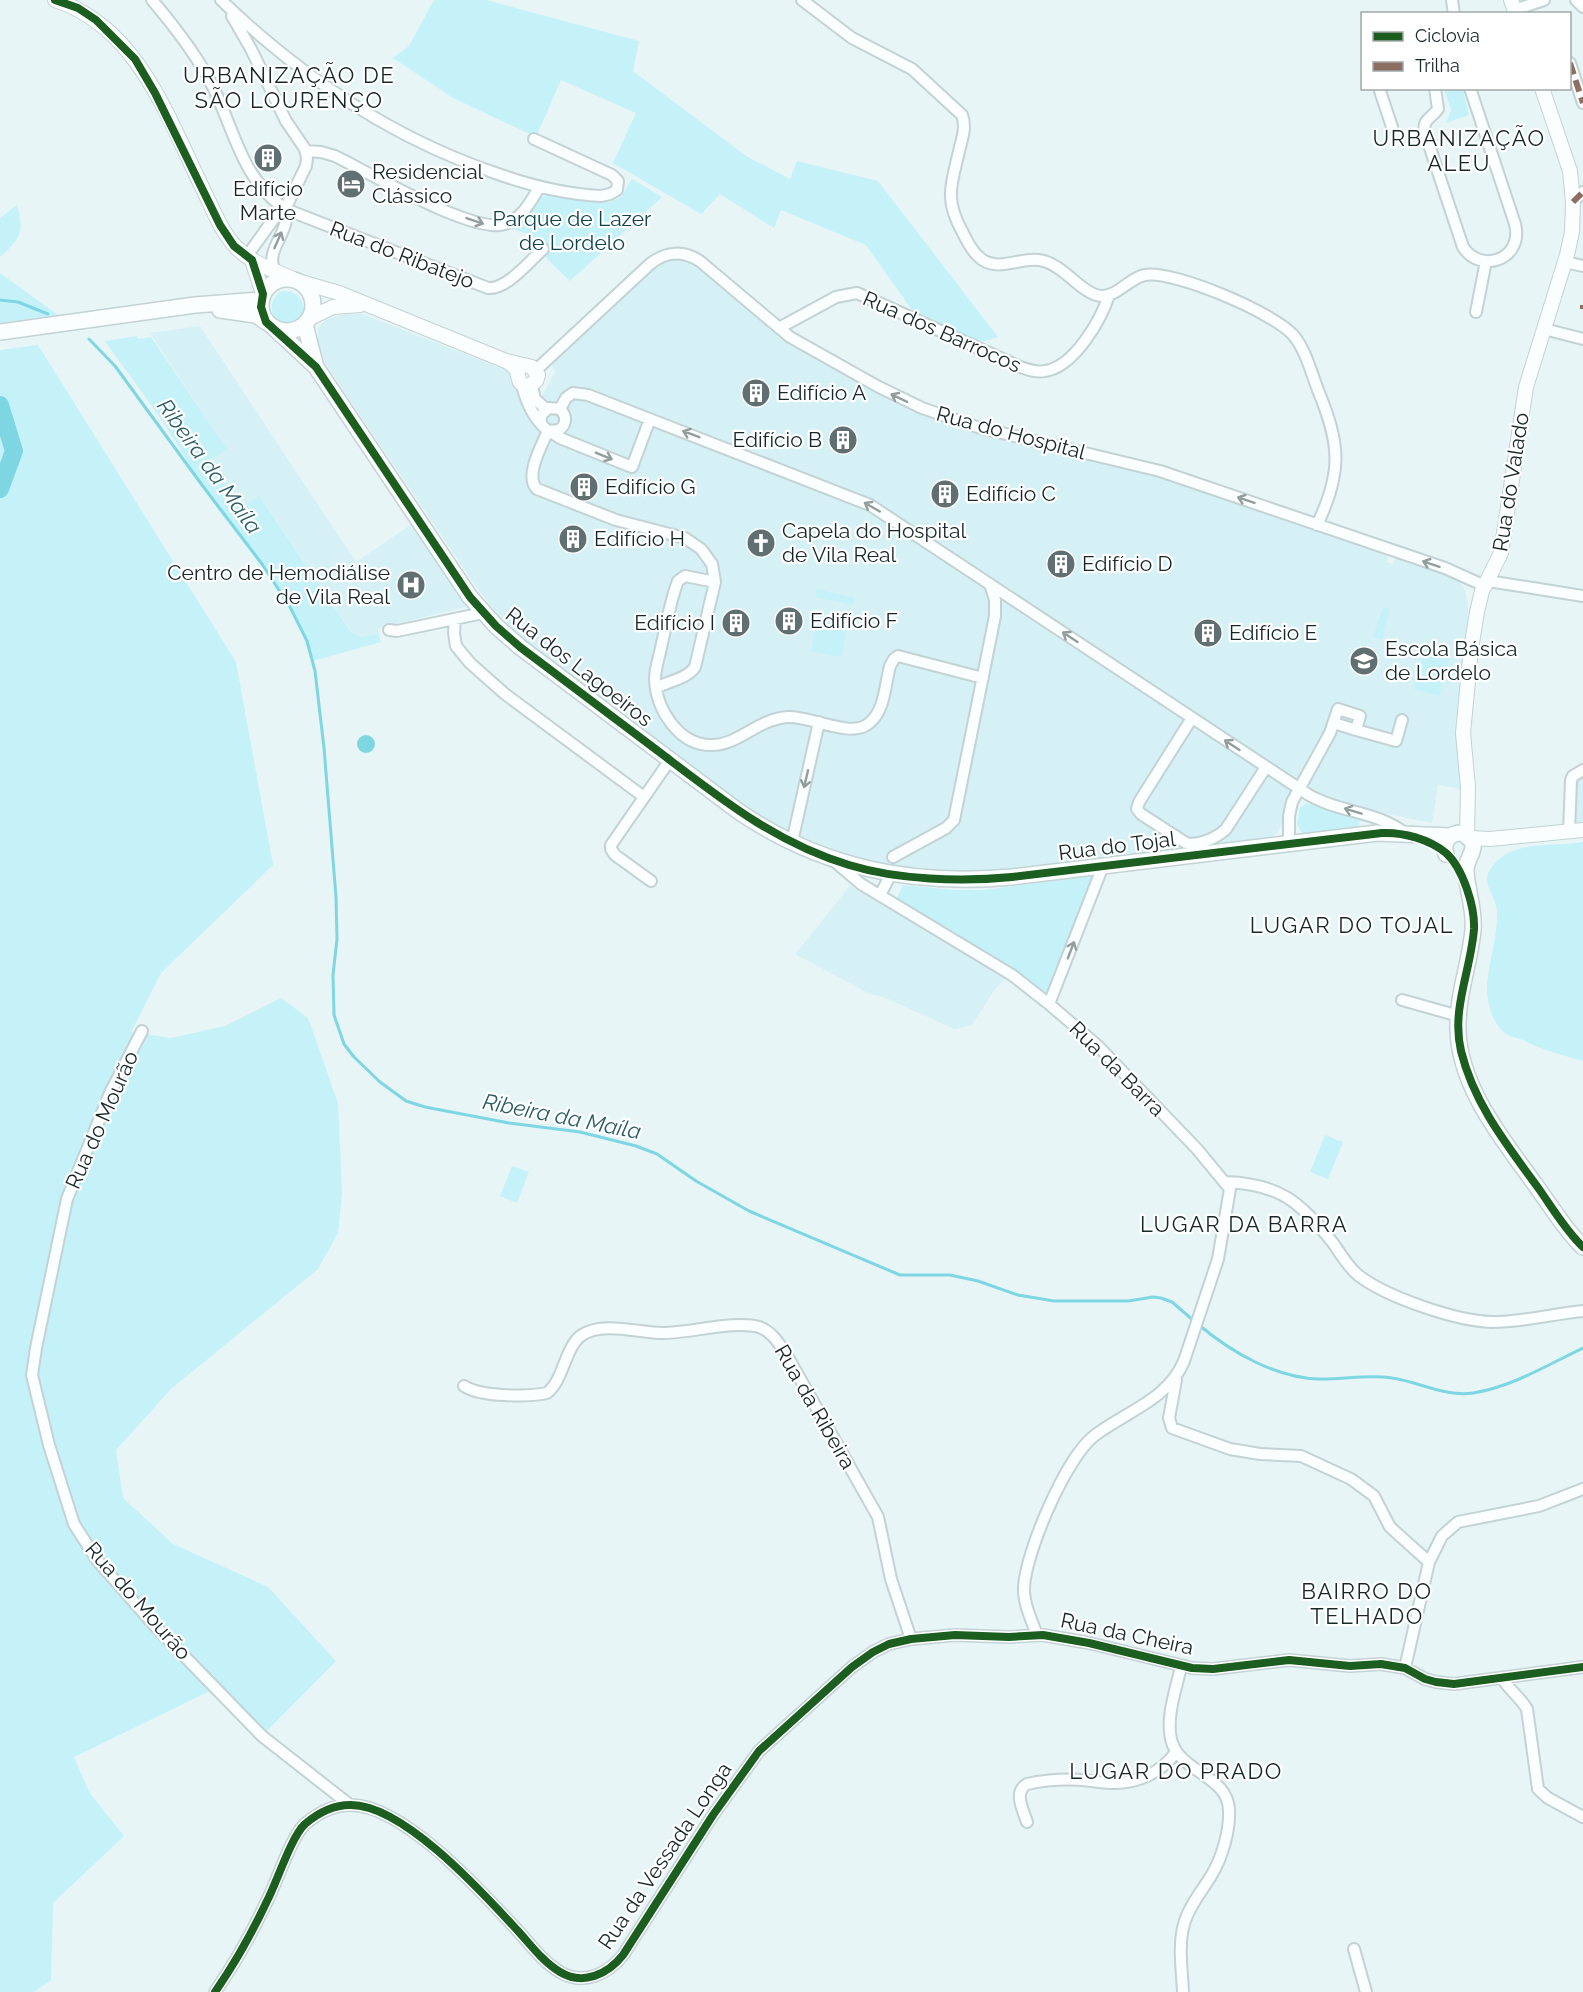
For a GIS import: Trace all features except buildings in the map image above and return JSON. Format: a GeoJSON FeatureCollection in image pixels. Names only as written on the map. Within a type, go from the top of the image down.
{"type":"FeatureCollection","features":[{"type":"Feature","properties":{"kind":"main road"},"geometry":{"type":"LineString","coordinates":[[176,308],[235,311],[256,315],[270,325],[290,331],[308,322],[314,302],[312,294],[297,280],[276,281],[269,286],[262,297],[262,315],[270,325]]}},
{"type":"Feature","properties":{"kind":"main road"},"geometry":{"type":"LineString","coordinates":[[5,331],[262,297]]}},
{"type":"Feature","properties":{"kind":"main road","name":"Rua dos Lagoeiros"},"geometry":{"type":"LineString","coordinates":[[308,322],[316,367]]}},
{"type":"Feature","properties":{"kind":"main road","name":"Rua dos Lagoeiros"},"geometry":{"type":"LineString","coordinates":[[270,325],[316,367],[483,613],[519,647],[746,817],[792,842],[833,860]]}},
{"type":"Feature","properties":{"kind":"main road","name":"Rua do Tojal"},"geometry":{"type":"LineString","coordinates":[[833,860],[887,873],[973,880],[1377,833],[1460,835]]}},
{"type":"Feature","properties":{"kind":"main road"},"geometry":{"type":"LineString","coordinates":[[1406,834],[1458,861],[1469,857]]}},
{"type":"Feature","properties":{"kind":"main road"},"geometry":{"type":"LineString","coordinates":[[1471,899],[1448,855],[1445,844],[1460,835],[1474,846],[1466,870],[1471,899],[1473,930],[1459,1016],[1458,1038],[1462,1055],[1481,1107],[1583,1247]]}},
{"type":"Feature","properties":{"kind":"street"},"geometry":{"type":"LineString","coordinates":[[56,0],[78,8],[96,20],[135,59],[155,93],[220,225],[234,246],[249,258],[297,280],[339,293],[506,361],[526,376],[535,399],[546,409]]}},
{"type":"Feature","properties":{"kind":"street"},"geometry":{"type":"LineString","coordinates":[[152,0],[179,33],[203,69],[252,176],[265,192],[285,209],[286,221],[272,255],[274,270]]}},
{"type":"Feature","properties":{"kind":"street"},"geometry":{"type":"LineString","coordinates":[[221,0],[246,39],[286,121],[306,151],[306,166],[285,209],[275,217],[249,258]]}},
{"type":"Feature","properties":{"kind":"street"},"geometry":{"type":"LineString","coordinates":[[221,0],[279,52],[373,116],[433,150],[539,188],[604,196],[615,191],[619,183],[610,173],[534,139]]}},
{"type":"Feature","properties":{"kind":"street"},"geometry":{"type":"LineString","coordinates":[[802,0],[852,38],[912,69],[962,116],[964,132],[950,190],[950,203],[961,229],[980,259],[998,265],[1029,260],[1043,261],[1061,269],[1093,294],[1109,295],[1134,278],[1146,274],[1160,275],[1235,299],[1273,320],[1292,334],[1301,347],[1327,412],[1334,446],[1335,477],[1317,525]]}},
{"type":"Feature","properties":{"kind":"street"},"geometry":{"type":"LineString","coordinates":[[1514,8],[1544,0]]}},
{"type":"Feature","properties":{"kind":"street"},"geometry":{"type":"LineString","coordinates":[[1576,0],[1583,8]]}},
{"type":"Feature","properties":{"kind":"street"},"geometry":{"type":"LineString","coordinates":[[1571,69],[1583,103]]}},
{"type":"Feature","properties":{"kind":"street"},"geometry":{"type":"LineString","coordinates":[[1380,90],[1392,127]]}},
{"type":"Feature","properties":{"kind":"street"},"geometry":{"type":"LineString","coordinates":[[1435,90],[1438,109],[1425,121],[1423,126],[1425,133],[1461,243],[1466,252],[1474,258],[1486,261],[1510,252],[1517,236],[1471,90]]}},
{"type":"Feature","properties":{"kind":"street","name":"Rua do Valado"},"geometry":{"type":"LineString","coordinates":[[1460,835],[1466,812],[1468,787],[1463,727],[1473,632],[1479,601],[1501,553],[1526,387],[1565,262],[1578,197],[1543,90]]}},
{"type":"Feature","properties":{"kind":"street"},"geometry":{"type":"LineString","coordinates":[[306,151],[335,156],[418,199],[491,226],[504,225],[518,218],[539,188]]}},
{"type":"Feature","properties":{"kind":"street","name":"Rua do Ribatejo"},"geometry":{"type":"LineString","coordinates":[[285,209],[494,289],[504,285],[543,249]]}},
{"type":"Feature","properties":{"kind":"street","name":"Rua do Hospital"},"geometry":{"type":"LineString","coordinates":[[526,376],[654,260],[669,254],[684,254],[697,259],[779,328],[802,344],[885,391],[950,419],[1160,471],[1486,583],[1583,596]]}},
{"type":"Feature","properties":{"kind":"street"},"geometry":{"type":"LineString","coordinates":[[249,258],[262,297]]}},
{"type":"Feature","properties":{"kind":"street"},"geometry":{"type":"LineString","coordinates":[[1476,312],[1486,261]]}},
{"type":"Feature","properties":{"kind":"street"},"geometry":{"type":"LineString","coordinates":[[1565,262],[1583,266]]}},
{"type":"Feature","properties":{"kind":"street","name":"Rua dos Barrocos"},"geometry":{"type":"LineString","coordinates":[[779,328],[830,300],[857,293],[1017,366],[1044,372],[1060,365],[1082,344],[1098,322],[1109,295]]}},
{"type":"Feature","properties":{"kind":"street"},"geometry":{"type":"LineString","coordinates":[[308,322],[333,307],[348,304],[365,305]]}},
{"type":"Feature","properties":{"kind":"street"},"geometry":{"type":"LineString","coordinates":[[1544,329],[1583,339]]}},
{"type":"Feature","properties":{"kind":"street"},"geometry":{"type":"LineString","coordinates":[[526,376],[529,406],[547,428],[560,438],[632,467],[650,419]]}},
{"type":"Feature","properties":{"kind":"street"},"geometry":{"type":"LineString","coordinates":[[560,409],[569,395],[578,392],[861,500],[1299,788],[1322,802],[1387,822],[1406,834]]}},
{"type":"Feature","properties":{"kind":"street"},"geometry":{"type":"LineString","coordinates":[[547,428],[559,430],[565,424],[565,416],[560,409],[553,407],[546,409],[541,415],[547,428],[531,473],[531,482],[537,489],[616,520],[690,540],[708,556],[715,582],[695,667],[687,675],[656,688]]}},
{"type":"Feature","properties":{"kind":"street"},"geometry":{"type":"LineString","coordinates":[[715,582],[685,576],[678,581],[656,672],[656,688],[662,707],[672,724],[687,737],[702,744],[712,746],[726,743],[761,724],[776,719],[797,717],[852,729],[864,727],[870,723],[880,708],[892,662],[898,656],[982,678]]}},
{"type":"Feature","properties":{"kind":"street"},"geometry":{"type":"LineString","coordinates":[[893,857],[953,823],[996,612],[990,584]]}},
{"type":"Feature","properties":{"kind":"street"},"geometry":{"type":"LineString","coordinates":[[389,630],[398,631],[483,613]]}},
{"type":"Feature","properties":{"kind":"street"},"geometry":{"type":"LineString","coordinates":[[455,619],[456,646],[470,663],[506,694],[644,797]]}},
{"type":"Feature","properties":{"kind":"street"},"geometry":{"type":"LineString","coordinates":[[1289,844],[1290,809],[1334,723],[1338,709],[1360,716],[1356,730],[1396,741],[1402,720]]}},
{"type":"Feature","properties":{"kind":"street"},"geometry":{"type":"LineString","coordinates":[[1192,718],[1139,802],[1137,809],[1141,814],[1189,844],[1209,839],[1226,829],[1266,767]]}},
{"type":"Feature","properties":{"kind":"street"},"geometry":{"type":"LineString","coordinates":[[792,842],[819,722]]}},
{"type":"Feature","properties":{"kind":"street"},"geometry":{"type":"LineString","coordinates":[[651,881],[615,855],[611,847],[670,760]]}},
{"type":"Feature","properties":{"kind":"street"},"geometry":{"type":"LineString","coordinates":[[1569,832],[1571,780],[1583,770]]}},
{"type":"Feature","properties":{"kind":"street"},"geometry":{"type":"LineString","coordinates":[[1460,835],[1485,840],[1583,830]]}},
{"type":"Feature","properties":{"kind":"street"},"geometry":{"type":"LineString","coordinates":[[1469,857],[1508,837]]}},
{"type":"Feature","properties":{"kind":"street","name":"Rua da Barra"},"geometry":{"type":"LineString","coordinates":[[833,860],[852,877],[1012,975],[1049,1004],[1098,1046],[1226,1182]]}},
{"type":"Feature","properties":{"kind":"street"},"geometry":{"type":"LineString","coordinates":[[1049,1004],[1103,866]]}},
{"type":"Feature","properties":{"kind":"street"},"geometry":{"type":"LineString","coordinates":[[876,893],[887,873]]}},
{"type":"Feature","properties":{"kind":"street"},"geometry":{"type":"LineString","coordinates":[[1402,1000],[1459,1016]]}},
{"type":"Feature","properties":{"kind":"street","name":"Rua do Mourão"},"geometry":{"type":"LineString","coordinates":[[142,1031],[111,1091],[67,1199],[32,1375],[49,1445],[74,1524],[97,1560],[156,1627],[262,1736],[350,1804]]}},
{"type":"Feature","properties":{"kind":"street"},"geometry":{"type":"LineString","coordinates":[[1226,1182],[1264,1186],[1289,1199],[1327,1236],[1357,1274],[1379,1288],[1405,1299],[1481,1321],[1507,1321],[1583,1311]]}},
{"type":"Feature","properties":{"kind":"street"},"geometry":{"type":"LineString","coordinates":[[1226,1182],[1231,1196],[1218,1259],[1177,1376],[1169,1418],[1172,1428],[1216,1445],[1247,1452],[1301,1456],[1354,1480],[1374,1496],[1390,1527],[1429,1562]]}},
{"type":"Feature","properties":{"kind":"street","name":"Rua da Ribeira"},"geometry":{"type":"LineString","coordinates":[[464,1386],[472,1390],[504,1395],[547,1393],[554,1385],[578,1338],[586,1332],[600,1328],[659,1333],[741,1325],[757,1326],[766,1330],[785,1352],[878,1517],[891,1580],[911,1639]]}},
{"type":"Feature","properties":{"kind":"street"},"geometry":{"type":"LineString","coordinates":[[1037,1635],[1024,1594],[1026,1579],[1042,1524],[1072,1462],[1089,1440],[1159,1394],[1177,1376]]}},
{"type":"Feature","properties":{"kind":"street"},"geometry":{"type":"LineString","coordinates":[[1405,1668],[1429,1562],[1442,1536],[1458,1522],[1526,1510],[1583,1489]]}},
{"type":"Feature","properties":{"kind":"street","name":"Rua da Cheira"},"geometry":{"type":"LineString","coordinates":[[911,1639],[955,1635],[1009,1637],[1037,1635],[1089,1643],[1181,1667],[1213,1669],[1289,1660],[1350,1666],[1381,1664],[1405,1668],[1425,1679],[1445,1683],[1583,1667]]}},
{"type":"Feature","properties":{"kind":"street","name":"Rua da Vessada Longa"},"geometry":{"type":"LineString","coordinates":[[350,1804],[382,1814],[436,1849],[484,1895],[542,1957],[560,1972],[578,1978],[598,1975],[612,1968],[623,1955],[713,1815],[763,1746],[867,1655],[890,1644],[911,1639]]}},
{"type":"Feature","properties":{"kind":"street"},"geometry":{"type":"LineString","coordinates":[[1181,1667],[1170,1719],[1170,1737],[1176,1752],[1220,1788],[1227,1798],[1229,1811],[1221,1854],[1184,1924],[1183,1992]]}},
{"type":"Feature","properties":{"kind":"street"},"geometry":{"type":"LineString","coordinates":[[1502,1678],[1527,1709],[1538,1789],[1548,1798],[1583,1817]]}},
{"type":"Feature","properties":{"kind":"street"},"geometry":{"type":"LineString","coordinates":[[1027,1822],[1019,1794],[1022,1786],[1075,1780],[1112,1784],[1127,1782],[1153,1774],[1176,1752]]}},
{"type":"Feature","properties":{"kind":"street"},"geometry":{"type":"LineString","coordinates":[[215,1992],[248,1939],[302,1826],[327,1809],[350,1804]]}},
{"type":"Feature","properties":{"kind":"street"},"geometry":{"type":"LineString","coordinates":[[1354,1949],[1366,1992]]}},
{"type":"Feature","properties":{"kind":"shaded area"},"geometry":{"type":"Polygon","coordinates":[[[679,259],[694,263],[708,273],[784,338],[893,401],[920,413],[981,433],[1170,479],[1389,554],[1387,562],[1393,564],[1396,556],[1457,579],[1465,590],[1468,609],[1462,708],[1465,790],[1438,785],[1432,823],[1316,796],[1309,788],[1310,779],[1301,774],[1291,792],[1280,828],[1267,840],[990,875],[897,869],[851,856],[802,837],[753,812],[536,649],[500,617],[477,588],[341,387],[325,362],[317,343],[318,329],[325,320],[345,314],[362,314],[506,370],[512,374],[532,414],[555,372],[551,363],[655,267],[670,260],[679,259]]]}},
{"type":"Feature","properties":{"kind":"shaded area"},"geometry":{"type":"Polygon","coordinates":[[[200,326],[356,562],[412,524],[466,607],[378,628],[379,634],[360,637],[353,634],[260,497],[241,509],[208,461],[226,448],[150,333],[200,326]]]}},
{"type":"Feature","properties":{"kind":"shaded area"},"geometry":{"type":"Polygon","coordinates":[[[1583,773],[1583,825],[1572,827],[1574,778],[1583,773]]]}},
{"type":"Feature","properties":{"kind":"shaded area"},"geometry":{"type":"Polygon","coordinates":[[[850,886],[1007,978],[995,989],[972,1025],[954,1029],[886,998],[870,994],[795,954],[850,886]]]}},
{"type":"Feature","properties":{"kind":"green space"},"geometry":{"type":"Polygon","coordinates":[[[434,0],[486,0],[639,41],[633,71],[746,156],[790,179],[797,161],[878,181],[998,337],[981,342],[912,310],[866,245],[781,210],[774,228],[720,194],[701,214],[613,163],[636,113],[561,80],[536,137],[453,98],[393,58],[409,46],[434,0]]]}},
{"type":"Feature","properties":{"kind":"green space"},"geometry":{"type":"Polygon","coordinates":[[[1444,90],[1463,90],[1469,115],[1446,123],[1451,110],[1444,90]]]}},
{"type":"Feature","properties":{"kind":"green space","name":"Parque de Lazer de Lordelo"},"geometry":{"type":"Polygon","coordinates":[[[632,179],[662,197],[570,281],[543,255],[541,246],[529,234],[512,229],[532,206],[546,195],[610,202],[621,197],[632,179]]]}},
{"type":"Feature","properties":{"kind":"green space"},"geometry":{"type":"Polygon","coordinates":[[[17,205],[21,222],[19,234],[0,257],[0,218],[17,205]]]}},
{"type":"Feature","properties":{"kind":"green space"},"geometry":{"type":"Polygon","coordinates":[[[0,273],[58,315],[0,323],[0,273]]]}},
{"type":"Feature","properties":{"kind":"green space"},"geometry":{"type":"Polygon","coordinates":[[[283,291],[295,294],[302,302],[303,313],[294,322],[281,322],[273,314],[273,302],[276,296],[283,291]]]}},
{"type":"Feature","properties":{"kind":"green space"},"geometry":{"type":"Polygon","coordinates":[[[137,336],[138,339],[151,337],[227,449],[209,461],[241,509],[259,496],[351,632],[360,637],[379,634],[381,642],[313,661],[304,636],[279,590],[216,507],[168,429],[105,341],[137,336]]]}},
{"type":"Feature","properties":{"kind":"green space"},"geometry":{"type":"Polygon","coordinates":[[[38,345],[236,662],[273,865],[161,973],[131,1032],[171,1038],[225,1026],[281,998],[308,1018],[338,1103],[342,1193],[338,1233],[318,1269],[171,1389],[116,1450],[123,1498],[173,1544],[268,1587],[336,1661],[257,1741],[210,1691],[74,1757],[89,1792],[124,1836],[53,1903],[51,1980],[34,1992],[0,1992],[0,350],[38,345]]]}},
{"type":"Feature","properties":{"kind":"green space"},"geometry":{"type":"Polygon","coordinates":[[[817,589],[855,598],[853,605],[815,597],[817,589]]]}},
{"type":"Feature","properties":{"kind":"green space"},"geometry":{"type":"Polygon","coordinates":[[[1383,607],[1390,609],[1382,640],[1373,637],[1383,607]]]}},
{"type":"Feature","properties":{"kind":"green space"},"geometry":{"type":"Polygon","coordinates":[[[818,617],[848,624],[841,657],[811,651],[818,617]]]}},
{"type":"Feature","properties":{"kind":"green space"},"geometry":{"type":"Polygon","coordinates":[[[1426,646],[1451,653],[1439,696],[1414,689],[1426,646]]]}},
{"type":"Feature","properties":{"kind":"green space"},"geometry":{"type":"Polygon","coordinates":[[[1306,803],[1360,818],[1358,831],[1303,835],[1297,824],[1300,808],[1306,803]]]}},
{"type":"Feature","properties":{"kind":"green space"},"geometry":{"type":"Polygon","coordinates":[[[1583,842],[1583,1061],[1510,1036],[1497,1024],[1489,1004],[1487,990],[1497,912],[1487,881],[1490,869],[1496,862],[1515,850],[1583,842]]]}},
{"type":"Feature","properties":{"kind":"green space"},"geometry":{"type":"Polygon","coordinates":[[[1094,876],[1047,996],[1013,970],[897,898],[903,885],[954,890],[983,890],[1094,876]]]}},
{"type":"Feature","properties":{"kind":"green space"},"geometry":{"type":"Polygon","coordinates":[[[1325,1135],[1343,1142],[1328,1179],[1310,1172],[1325,1135]]]}},
{"type":"Feature","properties":{"kind":"green space"},"geometry":{"type":"Polygon","coordinates":[[[512,1166],[529,1172],[517,1203],[500,1196],[512,1166]]]}},
{"type":"Feature","properties":{"kind":"water"},"geometry":{"type":"Polygon","coordinates":[[[362,735],[370,735],[375,740],[373,751],[362,753],[357,748],[357,740],[362,735]]]}},
{"type":"Feature","properties":{"kind":"waterway","name":"Ribeira da Maíla"},"geometry":{"type":"LineString","coordinates":[[0,300],[18,302],[48,314]]}},
{"type":"Feature","properties":{"kind":"waterway","name":"Ribeira da Maíla"},"geometry":{"type":"LineString","coordinates":[[89,339],[115,366],[262,564],[290,607],[307,641],[315,671],[324,748],[336,897],[334,1015],[344,1044],[380,1082],[406,1101],[425,1107],[509,1123],[580,1132],[636,1146],[657,1154],[696,1181],[749,1211],[900,1275],[950,1275],[978,1281],[1018,1295],[1054,1301],[1128,1301],[1161,1298],[1172,1302],[1194,1321]]}},
{"type":"Feature","properties":{"kind":"waterway"},"geometry":{"type":"LineString","coordinates":[[0,405],[14,451],[0,489]]}},
{"type":"Feature","properties":{"kind":"waterway","name":"Ribeira da Maíla"},"geometry":{"type":"LineString","coordinates":[[1199,1325],[1240,1354],[1286,1374],[1318,1379],[1383,1377],[1462,1394],[1502,1386],[1583,1348]]}},
{"type":"Feature","properties":{"kind":"marked path"},"geometry":{"type":"LineString","coordinates":[[1571,66],[1583,103]]}},
{"type":"Feature","properties":{"kind":"marked path"},"geometry":{"type":"LineString","coordinates":[[1573,202],[1583,192]]}},
{"type":"Feature","properties":{"kind":"cycle path"},"geometry":{"type":"LineString","coordinates":[[55,0],[78,8],[96,20],[135,59],[155,93],[220,225],[234,246],[252,260],[263,294],[261,307],[266,322],[316,367],[470,597],[496,626],[520,647],[750,818],[797,845],[822,856],[868,870],[909,877],[972,879],[1012,877],[1382,833],[1416,837],[1446,853],[1463,878],[1474,920],[1472,944],[1458,1020],[1461,1051],[1467,1070],[1474,1089],[1504,1140],[1565,1227],[1583,1247]]}},
{"type":"Feature","properties":{"kind":"cycle path"},"geometry":{"type":"LineString","coordinates":[[215,1992],[255,1925],[289,1849],[300,1830],[320,1813],[337,1806],[350,1805],[371,1809],[394,1819],[441,1853],[537,1953],[560,1972],[577,1978],[586,1978],[603,1972],[623,1955],[713,1815],[759,1751],[852,1667],[889,1644],[911,1639],[955,1635],[1009,1637],[1043,1635],[1089,1643],[1192,1668],[1213,1669],[1289,1660],[1350,1666],[1381,1664],[1405,1668],[1425,1679],[1454,1684],[1583,1667]]}},
{"type":"Feature","properties":{"kind":"place","name":"Edifício Marte"},"geometry":{"type":"Point","coordinates":[268,158]}},
{"type":"Feature","properties":{"kind":"place","name":"Residencial Clássico"},"geometry":{"type":"Point","coordinates":[351,184]}},
{"type":"Feature","properties":{"kind":"place","name":"Edifício A"},"geometry":{"type":"Point","coordinates":[756,393]}},
{"type":"Feature","properties":{"kind":"place","name":"Edifício B"},"geometry":{"type":"Point","coordinates":[843,440]}},
{"type":"Feature","properties":{"kind":"place","name":"Edifício G"},"geometry":{"type":"Point","coordinates":[584,487]}},
{"type":"Feature","properties":{"kind":"place","name":"Edifício C"},"geometry":{"type":"Point","coordinates":[945,494]}},
{"type":"Feature","properties":{"kind":"place","name":"Edifício H"},"geometry":{"type":"Point","coordinates":[573,539]}},
{"type":"Feature","properties":{"kind":"place","name":"Capela do Hospital de Vila Real"},"geometry":{"type":"Point","coordinates":[761,543]}},
{"type":"Feature","properties":{"kind":"place","name":"Edifício D"},"geometry":{"type":"Point","coordinates":[1061,564]}},
{"type":"Feature","properties":{"kind":"place","name":"Centro de Hemodiálise de Vila Real"},"geometry":{"type":"Point","coordinates":[411,585]}},
{"type":"Feature","properties":{"kind":"place","name":"Edifício F"},"geometry":{"type":"Point","coordinates":[789,621]}},
{"type":"Feature","properties":{"kind":"place","name":"Edifício I"},"geometry":{"type":"Point","coordinates":[736,623]}},
{"type":"Feature","properties":{"kind":"place","name":"Edifício E"},"geometry":{"type":"Point","coordinates":[1208,633]}},
{"type":"Feature","properties":{"kind":"place","name":"Escola Básica de Lordelo"},"geometry":{"type":"Point","coordinates":[1364,661]}},
{"type":"Feature","properties":{"kind":"district","name":"URBANIZAÇÃO DE SÃO LOURENÇO"},"geometry":{"type":"Point","coordinates":[289,88]}},
{"type":"Feature","properties":{"kind":"district","name":"URBANIZAÇÃO ALEU"},"geometry":{"type":"Point","coordinates":[1459,150]}},
{"type":"Feature","properties":{"kind":"district","name":"LUGAR DO TOJAL"},"geometry":{"type":"Point","coordinates":[1352,925]}},
{"type":"Feature","properties":{"kind":"district","name":"LUGAR DA BARRA"},"geometry":{"type":"Point","coordinates":[1244,1224]}},
{"type":"Feature","properties":{"kind":"district","name":"BAIRRO DO TELHADO"},"geometry":{"type":"Point","coordinates":[1367,1604]}},
{"type":"Feature","properties":{"kind":"district","name":"LUGAR DO PRADO"},"geometry":{"type":"Point","coordinates":[1176,1771]}}]}
